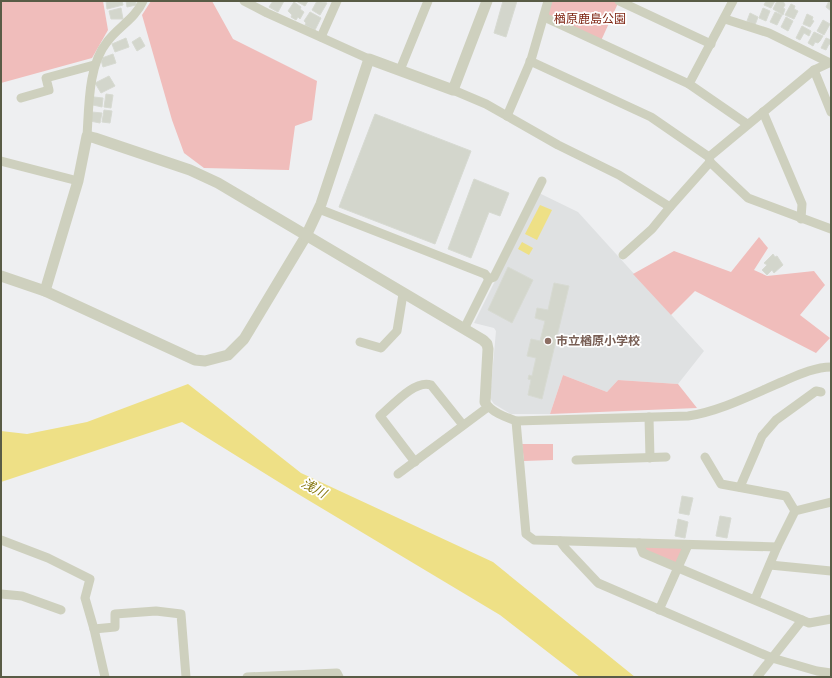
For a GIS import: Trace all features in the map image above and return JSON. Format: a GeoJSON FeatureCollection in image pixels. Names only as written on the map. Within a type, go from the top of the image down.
{"type":"FeatureCollection","features":[{"type":"Feature","properties":{"kind":"street"},"geometry":{"type":"LineString","coordinates":[[45,291],[78,181],[88,136],[94,64],[106,42],[135,16],[143,1]]}},
{"type":"Feature","properties":{"kind":"street"},"geometry":{"type":"LineString","coordinates":[[244,1],[267,13],[369,59],[453,90],[508,116],[558,145],[619,175],[670,208]]}},
{"type":"Feature","properties":{"kind":"street"},"geometry":{"type":"LineString","coordinates":[[320,37],[337,1]]}},
{"type":"Feature","properties":{"kind":"street"},"geometry":{"type":"LineString","coordinates":[[400,70],[428,1]]}},
{"type":"Feature","properties":{"kind":"street"},"geometry":{"type":"LineString","coordinates":[[453,90],[487,1]]}},
{"type":"Feature","properties":{"kind":"street"},"geometry":{"type":"LineString","coordinates":[[508,116],[530,61],[548,1]]}},
{"type":"Feature","properties":{"kind":"street"},"geometry":{"type":"LineString","coordinates":[[619,1],[711,44]]}},
{"type":"Feature","properties":{"kind":"street"},"geometry":{"type":"LineString","coordinates":[[689,84],[725,19],[733,1]]}},
{"type":"Feature","properties":{"kind":"street"},"geometry":{"type":"LineString","coordinates":[[544,17],[689,84],[747,124]]}},
{"type":"Feature","properties":{"kind":"street"},"geometry":{"type":"LineString","coordinates":[[725,19],[769,33],[830,62]]}},
{"type":"Feature","properties":{"kind":"street"},"geometry":{"type":"LineString","coordinates":[[1,276],[45,291],[184,356],[205,361],[217,359],[231,353],[244,339],[306,236],[319,209],[369,59]]}},
{"type":"Feature","properties":{"kind":"street"},"geometry":{"type":"LineString","coordinates":[[530,61],[650,117],[710,160],[748,198],[800,219],[831,229]]}},
{"type":"Feature","properties":{"kind":"street"},"geometry":{"type":"LineString","coordinates":[[623,255],[652,229],[710,160],[747,124],[814,70],[830,62]]}},
{"type":"Feature","properties":{"kind":"street"},"geometry":{"type":"LineString","coordinates":[[21,98],[49,90],[46,78],[94,64]]}},
{"type":"Feature","properties":{"kind":"street"},"geometry":{"type":"LineString","coordinates":[[814,70],[831,112]]}},
{"type":"Feature","properties":{"kind":"street"},"geometry":{"type":"LineString","coordinates":[[763,112],[802,204],[800,219]]}},
{"type":"Feature","properties":{"kind":"street"},"geometry":{"type":"LineString","coordinates":[[88,136],[190,170],[218,183],[487,344],[487,404],[463,425],[398,474]]}},
{"type":"Feature","properties":{"kind":"street"},"geometry":{"type":"LineString","coordinates":[[1,161],[78,181]]}},
{"type":"Feature","properties":{"kind":"street"},"geometry":{"type":"LineString","coordinates":[[464,329],[489,279],[494,277],[542,181]]}},
{"type":"Feature","properties":{"kind":"street"},"geometry":{"type":"LineString","coordinates":[[319,209],[485,274],[489,279]]}},
{"type":"Feature","properties":{"kind":"street"},"geometry":{"type":"LineString","coordinates":[[360,342],[381,348],[397,330],[402,294]]}},
{"type":"Feature","properties":{"kind":"street"},"geometry":{"type":"LineString","coordinates":[[487,404],[504,416],[516,420],[649,417],[702,414],[804,373],[831,367]]}},
{"type":"Feature","properties":{"kind":"street"},"geometry":{"type":"LineString","coordinates":[[415,462],[380,416],[410,390],[427,383],[432,385],[463,425]]}},
{"type":"Feature","properties":{"kind":"street"},"geometry":{"type":"LineString","coordinates":[[740,488],[762,436],[776,420],[816,391],[820,392]]}},
{"type":"Feature","properties":{"kind":"street"},"geometry":{"type":"LineString","coordinates":[[649,417],[650,458]]}},
{"type":"Feature","properties":{"kind":"street"},"geometry":{"type":"LineString","coordinates":[[516,420],[526,534],[534,540],[777,547]]}},
{"type":"Feature","properties":{"kind":"street"},"geometry":{"type":"LineString","coordinates":[[576,460],[596,464],[666,457]]}},
{"type":"Feature","properties":{"kind":"street"},"geometry":{"type":"LineString","coordinates":[[705,457],[721,484],[786,496],[796,511]]}},
{"type":"Feature","properties":{"kind":"street"},"geometry":{"type":"LineString","coordinates":[[755,599],[777,547],[796,511],[831,502]]}},
{"type":"Feature","properties":{"kind":"street"},"geometry":{"type":"LineString","coordinates":[[1,540],[48,558],[90,579],[85,598],[105,677]]}},
{"type":"Feature","properties":{"kind":"street"},"geometry":{"type":"LineString","coordinates":[[560,541],[566,550],[598,583],[772,658],[831,673]]}},
{"type":"Feature","properties":{"kind":"street"},"geometry":{"type":"LineString","coordinates":[[639,543],[643,553],[809,623],[831,619]]}},
{"type":"Feature","properties":{"kind":"street"},"geometry":{"type":"LineString","coordinates":[[659,610],[688,545]]}},
{"type":"Feature","properties":{"kind":"street"},"geometry":{"type":"LineString","coordinates":[[770,565],[831,571]]}},
{"type":"Feature","properties":{"kind":"street"},"geometry":{"type":"LineString","coordinates":[[1,594],[22,596],[61,610]]}},
{"type":"Feature","properties":{"kind":"street"},"geometry":{"type":"LineString","coordinates":[[94,629],[115,627],[115,614],[156,611],[181,614],[186,677]]}},
{"type":"Feature","properties":{"kind":"street"},"geometry":{"type":"LineString","coordinates":[[757,677],[802,620]]}},
{"type":"Feature","properties":{"kind":"street"},"geometry":{"type":"LineString","coordinates":[[247,677],[337,673],[339,677]]}},
{"type":"Feature","properties":{"kind":"shaded area"},"geometry":{"type":"Polygon","coordinates":[[[539,193],[578,212],[704,351],[678,384],[618,380],[607,392],[563,375],[550,414],[511,414],[494,404],[490,398],[496,331],[494,328],[474,323],[539,193]]]}},
{"type":"Feature","properties":{"kind":"green space"},"geometry":{"type":"Polygon","coordinates":[[[1,1],[103,1],[108,30],[92,58],[1,83],[1,1]]]}},
{"type":"Feature","properties":{"kind":"green space"},"geometry":{"type":"Polygon","coordinates":[[[151,1],[212,1],[233,39],[317,81],[312,120],[295,126],[289,170],[204,168],[184,153],[172,120],[142,15],[151,1]]]}},
{"type":"Feature","properties":{"kind":"green space","name":"楢原鹿島公園"},"geometry":{"type":"Polygon","coordinates":[[[548,1],[619,1],[600,43],[544,17],[548,1]]]}},
{"type":"Feature","properties":{"kind":"green space"},"geometry":{"type":"Polygon","coordinates":[[[759,237],[768,248],[754,270],[767,276],[814,271],[825,285],[800,315],[830,338],[816,353],[695,291],[671,315],[633,274],[674,251],[731,272],[759,237]]]}},
{"type":"Feature","properties":{"kind":"green space"},"geometry":{"type":"Polygon","coordinates":[[[563,375],[607,392],[618,380],[678,384],[697,408],[550,414],[563,375]]]}},
{"type":"Feature","properties":{"kind":"green space"},"geometry":{"type":"Polygon","coordinates":[[[522,444],[553,444],[553,460],[524,461],[522,444]]]}},
{"type":"Feature","properties":{"kind":"green space"},"geometry":{"type":"Polygon","coordinates":[[[639,543],[688,545],[678,568],[643,553],[639,543]]]}},
{"type":"Feature","properties":{"kind":"water"},"geometry":{"type":"Polygon","coordinates":[[[540,205],[552,210],[537,240],[525,234],[540,205]]]}},
{"type":"Feature","properties":{"kind":"water"},"geometry":{"type":"Polygon","coordinates":[[[522,242],[533,248],[529,255],[518,249],[522,242]]]}},
{"type":"Feature","properties":{"kind":"water","name":"浅川"},"geometry":{"type":"Polygon","coordinates":[[[188,384],[301,473],[493,562],[635,677],[580,677],[500,615],[298,494],[182,422],[1,482],[1,431],[27,434],[87,422],[188,384]]]}},
{"type":"Feature","properties":{"kind":"building"},"geometry":{"type":"Polygon","coordinates":[[[106,1],[122,1],[123,5],[107,9],[106,1]]]}},
{"type":"Feature","properties":{"kind":"building"},"geometry":{"type":"Polygon","coordinates":[[[126,1],[136,1],[136,5],[127,7],[126,1]]]}},
{"type":"Feature","properties":{"kind":"building"},"geometry":{"type":"Polygon","coordinates":[[[273,1],[284,1],[278,12],[269,7],[273,1]]]}},
{"type":"Feature","properties":{"kind":"building"},"geometry":{"type":"Polygon","coordinates":[[[296,1],[308,1],[305,6],[296,1]]]}},
{"type":"Feature","properties":{"kind":"building"},"geometry":{"type":"Polygon","coordinates":[[[317,1],[327,3],[320,15],[312,10],[317,1]]]}},
{"type":"Feature","properties":{"kind":"building"},"geometry":{"type":"Polygon","coordinates":[[[503,1],[517,1],[506,37],[494,33],[503,1]]]}},
{"type":"Feature","properties":{"kind":"building"},"geometry":{"type":"Polygon","coordinates":[[[766,1],[775,1],[771,8],[764,5],[766,1]]]}},
{"type":"Feature","properties":{"kind":"building"},"geometry":{"type":"Polygon","coordinates":[[[777,1],[783,1],[785,5],[783,8],[785,9],[783,15],[773,9],[777,1]]]}},
{"type":"Feature","properties":{"kind":"building"},"geometry":{"type":"Polygon","coordinates":[[[829,1],[831,1],[831,11],[826,7],[829,1]]]}},
{"type":"Feature","properties":{"kind":"building"},"geometry":{"type":"Polygon","coordinates":[[[294,2],[301,7],[300,9],[304,12],[300,19],[298,17],[296,20],[291,17],[292,15],[288,11],[294,2]]]}},
{"type":"Feature","properties":{"kind":"building"},"geometry":{"type":"Polygon","coordinates":[[[791,4],[795,6],[794,9],[798,11],[794,19],[785,15],[791,4]]]}},
{"type":"Feature","properties":{"kind":"building"},"geometry":{"type":"Polygon","coordinates":[[[121,8],[123,19],[111,19],[109,11],[121,8]]]}},
{"type":"Feature","properties":{"kind":"building"},"geometry":{"type":"Polygon","coordinates":[[[763,8],[770,11],[766,21],[759,18],[763,8]]]}},
{"type":"Feature","properties":{"kind":"building"},"geometry":{"type":"Polygon","coordinates":[[[310,12],[321,18],[315,30],[305,25],[306,23],[304,21],[310,12]]]}},
{"type":"Feature","properties":{"kind":"building"},"geometry":{"type":"Polygon","coordinates":[[[775,12],[782,15],[777,25],[770,22],[775,12]]]}},
{"type":"Feature","properties":{"kind":"building"},"geometry":{"type":"Polygon","coordinates":[[[750,13],[758,17],[755,25],[747,21],[750,13]]]}},
{"type":"Feature","properties":{"kind":"building"},"geometry":{"type":"Polygon","coordinates":[[[807,14],[813,17],[812,20],[814,21],[810,27],[803,24],[807,14]]]}},
{"type":"Feature","properties":{"kind":"building"},"geometry":{"type":"Polygon","coordinates":[[[786,17],[793,21],[788,31],[781,27],[786,17]]]}},
{"type":"Feature","properties":{"kind":"building"},"geometry":{"type":"Polygon","coordinates":[[[823,20],[830,24],[824,35],[817,31],[823,20]]]}},
{"type":"Feature","properties":{"kind":"building"},"geometry":{"type":"Polygon","coordinates":[[[802,26],[811,31],[809,36],[804,33],[800,40],[796,38],[802,26]]]}},
{"type":"Feature","properties":{"kind":"building"},"geometry":{"type":"Polygon","coordinates":[[[814,32],[823,36],[818,43],[815,42],[813,46],[808,43],[814,32]]]}},
{"type":"Feature","properties":{"kind":"building"},"geometry":{"type":"Polygon","coordinates":[[[140,37],[145,46],[137,51],[132,42],[140,37]]]}},
{"type":"Feature","properties":{"kind":"building"},"geometry":{"type":"Polygon","coordinates":[[[126,38],[129,47],[115,52],[112,44],[126,38]]]}},
{"type":"Feature","properties":{"kind":"building"},"geometry":{"type":"Polygon","coordinates":[[[826,38],[831,40],[831,45],[829,44],[826,50],[821,48],[826,38]]]}},
{"type":"Feature","properties":{"kind":"building"},"geometry":{"type":"Polygon","coordinates":[[[113,54],[116,63],[103,67],[101,60],[103,59],[102,58],[113,54]]]}},
{"type":"Feature","properties":{"kind":"building"},"geometry":{"type":"Polygon","coordinates":[[[109,76],[115,86],[101,93],[95,83],[109,76]]]}},
{"type":"Feature","properties":{"kind":"building"},"geometry":{"type":"Polygon","coordinates":[[[106,94],[113,95],[111,108],[104,107],[106,94]]]}},
{"type":"Feature","properties":{"kind":"building"},"geometry":{"type":"Polygon","coordinates":[[[94,97],[103,98],[102,107],[93,105],[94,97]]]}},
{"type":"Feature","properties":{"kind":"building"},"geometry":{"type":"Polygon","coordinates":[[[104,110],[112,111],[110,123],[102,122],[104,110]]]}},
{"type":"Feature","properties":{"kind":"building"},"geometry":{"type":"Polygon","coordinates":[[[92,112],[102,113],[100,123],[90,121],[92,112]]]}},
{"type":"Feature","properties":{"kind":"building"},"geometry":{"type":"Polygon","coordinates":[[[375,114],[471,151],[435,244],[339,207],[375,114]]]}},
{"type":"Feature","properties":{"kind":"building"},"geometry":{"type":"Polygon","coordinates":[[[474,179],[509,193],[500,216],[489,212],[471,258],[448,249],[474,179]]]}},
{"type":"Feature","properties":{"kind":"building"},"geometry":{"type":"Polygon","coordinates":[[[773,254],[775,257],[777,256],[783,265],[774,273],[772,270],[767,275],[762,270],[767,265],[764,263],[773,254]]]}},
{"type":"Feature","properties":{"kind":"building"},"geometry":{"type":"Polygon","coordinates":[[[508,267],[533,280],[512,323],[488,310],[508,267]]]}},
{"type":"Feature","properties":{"kind":"building"},"geometry":{"type":"Polygon","coordinates":[[[554,283],[569,286],[542,399],[528,395],[531,380],[528,379],[529,375],[532,376],[536,358],[527,356],[531,339],[540,341],[545,321],[535,318],[537,308],[548,310],[554,283]]]}},
{"type":"Feature","properties":{"kind":"building"},"geometry":{"type":"Polygon","coordinates":[[[682,496],[693,498],[689,515],[679,513],[682,496]]]}},
{"type":"Feature","properties":{"kind":"building"},"geometry":{"type":"Polygon","coordinates":[[[720,516],[731,518],[727,538],[716,536],[720,516]]]}},
{"type":"Feature","properties":{"kind":"building"},"geometry":{"type":"Polygon","coordinates":[[[678,519],[688,522],[685,538],[675,536],[678,519]]]}},
{"type":"Feature","properties":{"kind":"place","name":"市立楢原小学校"},"geometry":{"type":"Point","coordinates":[548,341]}}]}
